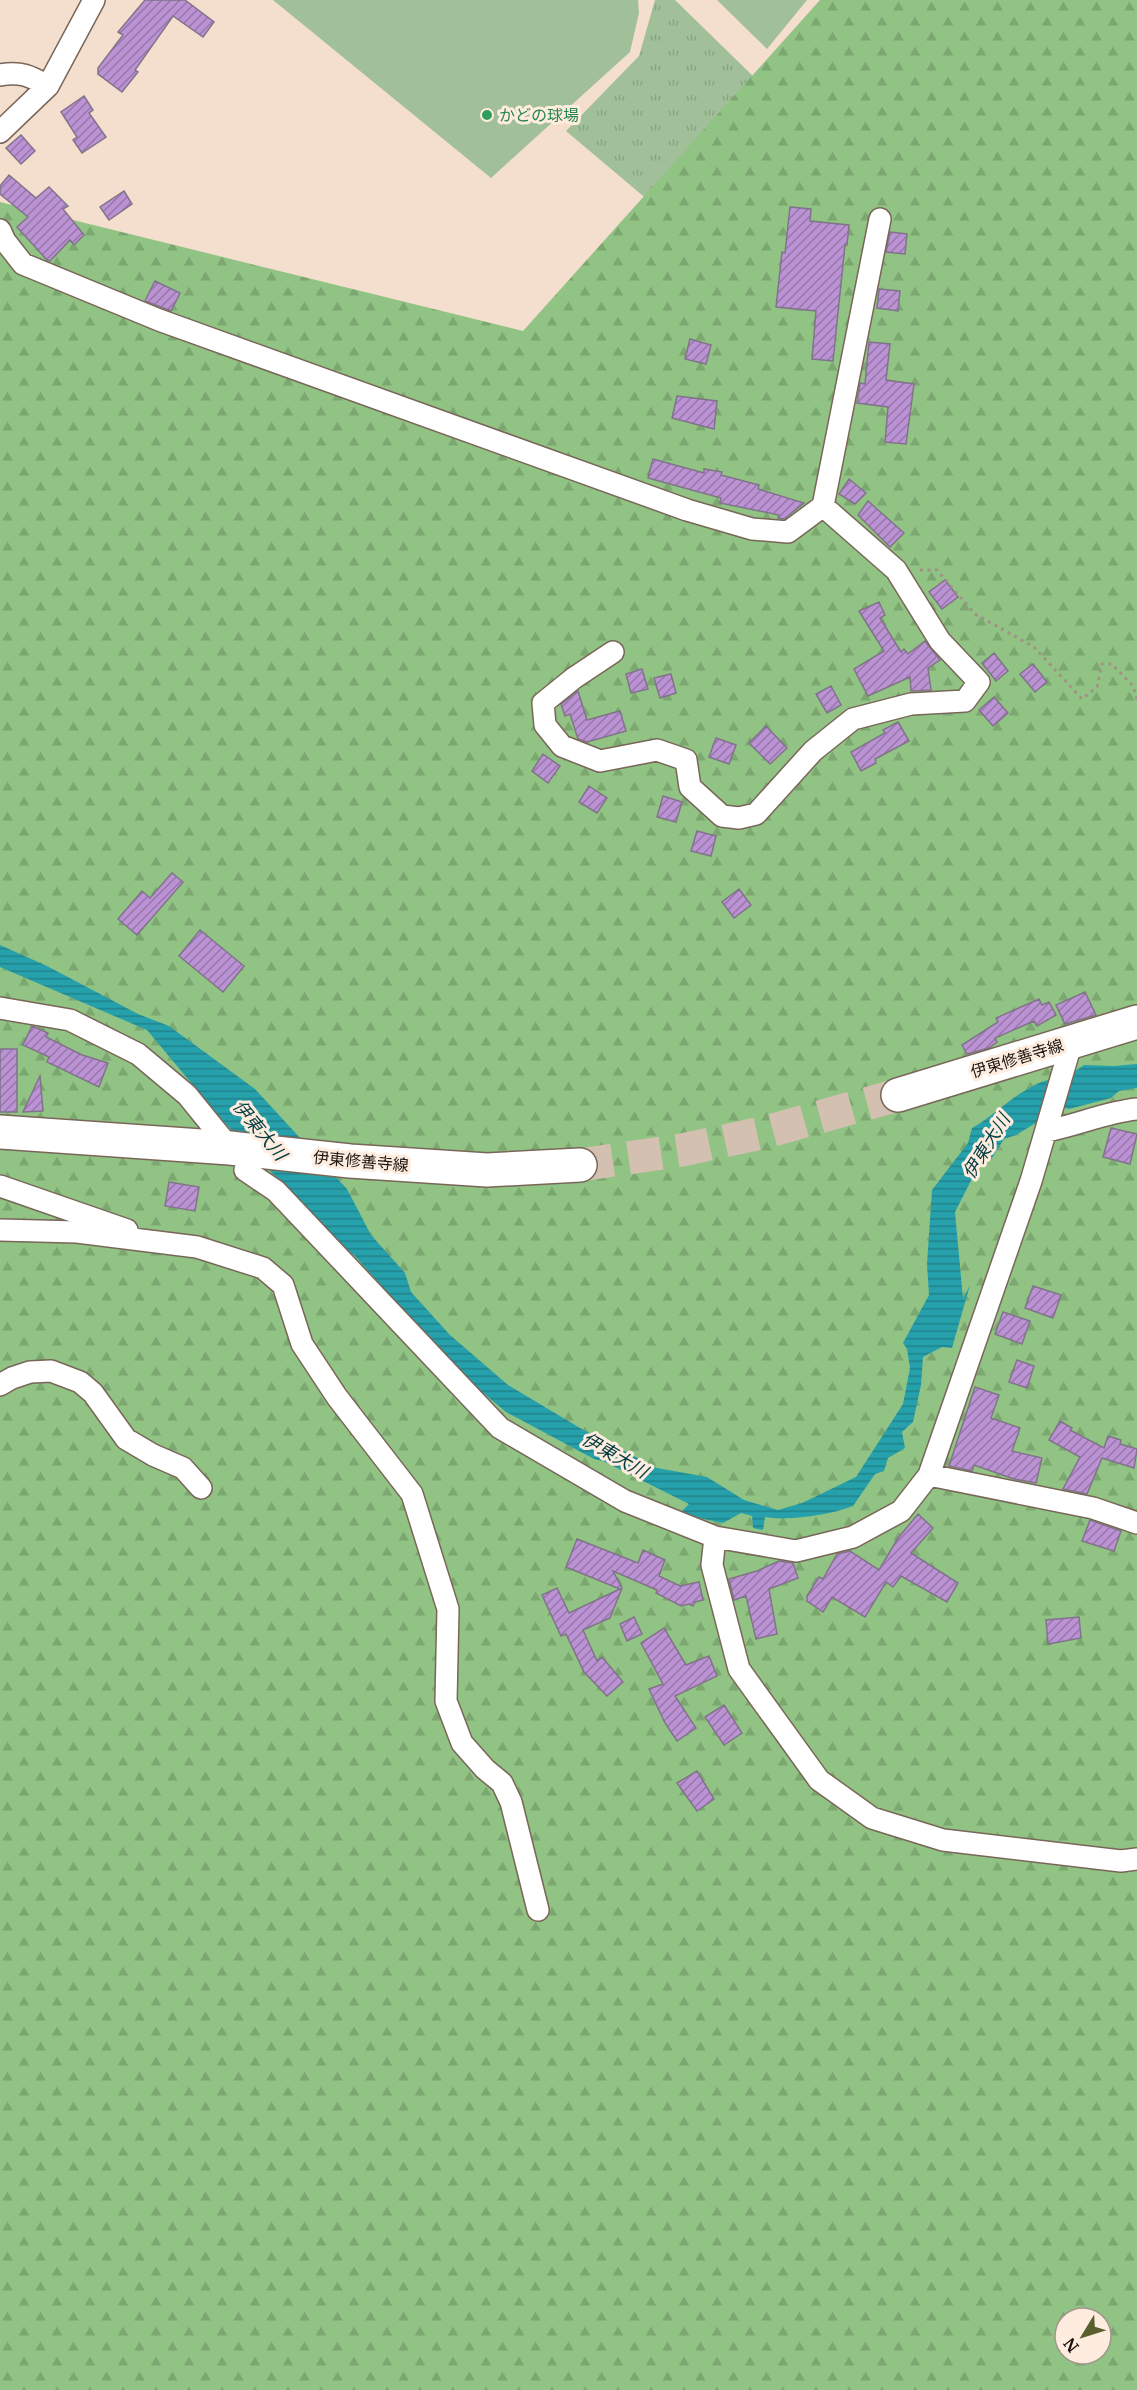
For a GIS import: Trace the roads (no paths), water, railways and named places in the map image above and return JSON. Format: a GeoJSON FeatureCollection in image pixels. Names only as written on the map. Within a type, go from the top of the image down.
{"type":"FeatureCollection","features":[{"type":"Feature","properties":{"kind":"main road","name":"伊東修善寺線"},"geometry":{"type":"LineString","coordinates":[[898,1095],[1137,1022]]}},
{"type":"Feature","properties":{"kind":"main road","name":"伊東修善寺線"},"geometry":{"type":"LineString","coordinates":[[0,1132],[244,1156],[487,1170],[579,1165]]}},
{"type":"Feature","properties":{"kind":"street"},"geometry":{"type":"LineString","coordinates":[[0,132],[48,86],[94,0]]}},
{"type":"Feature","properties":{"kind":"street"},"geometry":{"type":"LineString","coordinates":[[0,75],[16,72],[32,77],[48,86]]}},
{"type":"Feature","properties":{"kind":"street"},"geometry":{"type":"LineString","coordinates":[[0,230],[22,264],[159,320],[687,510],[752,530],[788,532],[823,506],[880,219]]}},
{"type":"Feature","properties":{"kind":"street"},"geometry":{"type":"LineString","coordinates":[[614,652],[574,678],[543,703],[545,725],[562,746],[600,761],[657,750],[686,760],[690,787],[722,816],[739,818],[756,814],[813,752],[853,719],[911,704],[965,701],[979,682],[940,641],[896,570],[823,506]]}},
{"type":"Feature","properties":{"kind":"street"},"geometry":{"type":"LineString","coordinates":[[0,1008],[69,1020],[138,1054],[187,1095],[500,1428],[625,1501],[715,1537],[796,1551],[853,1537],[901,1511],[929,1475],[1047,1131],[1072,1041]]}},
{"type":"Feature","properties":{"kind":"street"},"geometry":{"type":"LineString","coordinates":[[1047,1131],[1086,1122],[1121,1110],[1137,1108]]}},
{"type":"Feature","properties":{"kind":"street"},"geometry":{"type":"LineString","coordinates":[[0,1185],[130,1231],[144,1242]]}},
{"type":"Feature","properties":{"kind":"street"},"geometry":{"type":"LineString","coordinates":[[0,1230],[77,1232],[197,1247],[263,1268],[282,1285],[302,1344],[337,1397],[412,1494],[448,1609],[446,1701],[462,1743],[484,1769],[502,1783],[511,1802],[538,1910]]}},
{"type":"Feature","properties":{"kind":"street"},"geometry":{"type":"LineString","coordinates":[[0,1385],[30,1372],[51,1371],[80,1383],[93,1393],[126,1438],[153,1455],[183,1468],[201,1488]]}},
{"type":"Feature","properties":{"kind":"street"},"geometry":{"type":"LineString","coordinates":[[929,1475],[1093,1508],[1137,1524]]}},
{"type":"Feature","properties":{"kind":"street"},"geometry":{"type":"LineString","coordinates":[[715,1537],[712,1565],[739,1669],[819,1780],[872,1818],[943,1840],[1120,1861],[1137,1859]]}},
{"type":"Feature","properties":{"kind":"water","name":"伊東大川"},"geometry":{"type":"Polygon","coordinates":[[[0,945],[47,966],[138,1014],[169,1026],[255,1089],[347,1189],[371,1235],[405,1273],[411,1292],[450,1335],[508,1385],[580,1428],[657,1468],[707,1477],[744,1500],[778,1510],[802,1503],[856,1477],[903,1404],[910,1368],[907,1349],[903,1343],[929,1295],[927,1264],[932,1190],[968,1143],[972,1128],[1031,1087],[1071,1073],[1084,1065],[1137,1064],[1137,1088],[1119,1091],[1111,1098],[1069,1109],[1062,1107],[1016,1135],[1004,1139],[992,1158],[978,1167],[955,1212],[963,1299],[970,1285],[952,1348],[942,1347],[923,1357],[921,1385],[913,1422],[902,1432],[905,1448],[888,1458],[884,1471],[875,1474],[853,1506],[809,1516],[765,1517],[763,1530],[753,1528],[752,1516],[741,1513],[723,1523],[694,1517],[682,1511],[689,1504],[603,1461],[594,1459],[506,1412],[458,1372],[354,1255],[344,1249],[224,1122],[147,1030],[0,967],[0,945]]]}},
{"type":"Feature","properties":{"kind":"tunnel"},"geometry":{"type":"LineString","coordinates":[[580,1165],[682,1150],[766,1132],[898,1095]]}},
{"type":"Feature","properties":{"kind":"place","name":"かどの球場"},"geometry":{"type":"Point","coordinates":[487,115]}}]}
